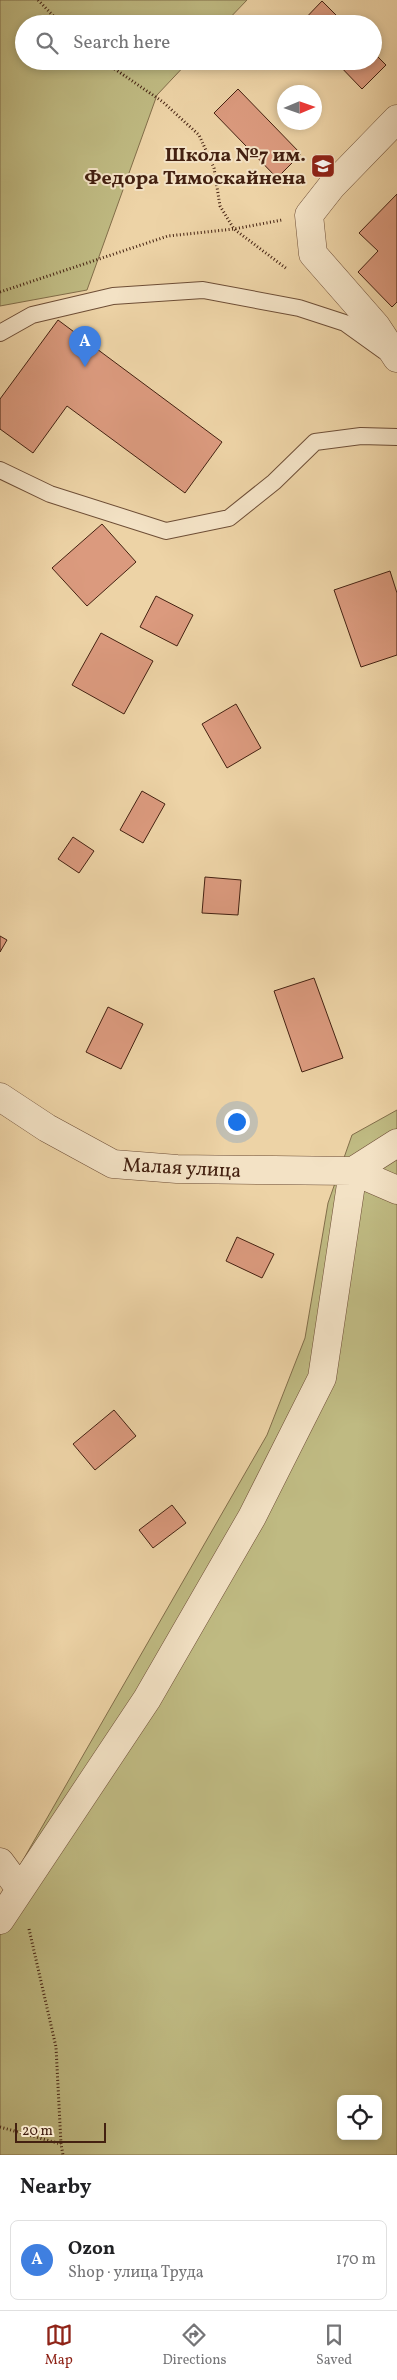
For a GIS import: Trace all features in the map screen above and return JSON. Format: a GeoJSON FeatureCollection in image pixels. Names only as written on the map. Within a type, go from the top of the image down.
{"type":"FeatureCollection","features":[{"type":"Feature","properties":{"kind":"street"},"geometry":{"type":"LineString","coordinates":[[397,119],[331,187],[309,215],[313,254],[376,326],[397,360]]}},
{"type":"Feature","properties":{"kind":"street","name":"Малая улица"},"geometry":{"type":"LineString","coordinates":[[0,1097],[46,1128],[113,1164],[177,1170],[353,1170]]}},
{"type":"Feature","properties":{"kind":"street"},"geometry":{"type":"LineString","coordinates":[[0,1920],[147,1699],[252,1517],[322,1378],[353,1170],[397,1143]]}},
{"type":"Feature","properties":{"kind":"street"},"geometry":{"type":"LineString","coordinates":[[353,1170],[397,1190]]}},
{"type":"Feature","properties":{"kind":"street"},"geometry":{"type":"LineString","coordinates":[[0,1862],[20,1889]]}},
{"type":"Feature","properties":{"kind":"lane"},"geometry":{"type":"LineString","coordinates":[[0,333],[32,315],[113,296],[203,290],[299,308],[345,323],[397,360]]}},
{"type":"Feature","properties":{"kind":"lane"},"geometry":{"type":"LineString","coordinates":[[0,470],[50,494],[166,531],[229,518],[274,482],[315,442],[362,436],[397,437]]}},
{"type":"Feature","properties":{"kind":"path"},"geometry":{"type":"LineString","coordinates":[[38,0],[52,15]]}},
{"type":"Feature","properties":{"kind":"path"},"geometry":{"type":"LineString","coordinates":[[116,70],[164,102],[199,135],[214,168],[220,206],[234,229],[290,271]]}},
{"type":"Feature","properties":{"kind":"path"},"geometry":{"type":"LineString","coordinates":[[0,292],[168,236],[234,229],[309,215]]}},
{"type":"Feature","properties":{"kind":"path"},"geometry":{"type":"LineString","coordinates":[[20,1889],[56,2048],[61,2144],[64,2155]]}},
{"type":"Feature","properties":{"kind":"path"},"geometry":{"type":"LineString","coordinates":[[0,2127],[61,2144]]}},
{"type":"Feature","properties":{"kind":"shaded area"},"geometry":{"type":"Polygon","coordinates":[[[0,0],[247,0],[233,15],[15,15],[15,70],[181,70],[157,95],[87,290],[0,306],[0,0]]]}},
{"type":"Feature","properties":{"kind":"shaded area"},"geometry":{"type":"Polygon","coordinates":[[[397,1110],[397,2155],[0,2155],[0,1900],[267,1435],[305,1338],[328,1203],[352,1135],[397,1110]]]}},
{"type":"Feature","properties":{"kind":"building"},"geometry":{"type":"Polygon","coordinates":[[[322,1],[336,15],[309,15],[322,1]]]}},
{"type":"Feature","properties":{"kind":"building"},"geometry":{"type":"Polygon","coordinates":[[[382,61],[386,65],[382,69],[382,61]]]}},
{"type":"Feature","properties":{"kind":"building"},"geometry":{"type":"Polygon","coordinates":[[[344,70],[381,70],[362,89],[344,70]]]}},
{"type":"Feature","properties":{"kind":"building"},"geometry":{"type":"Polygon","coordinates":[[[238,89],[301,154],[277,178],[214,113],[238,89]]]}},
{"type":"Feature","properties":{"kind":"building"},"geometry":{"type":"Polygon","coordinates":[[[397,194],[397,302],[392,307],[358,272],[378,251],[359,233],[397,194]]]}},
{"type":"Feature","properties":{"kind":"building"},"geometry":{"type":"Polygon","coordinates":[[[58,320],[222,442],[185,493],[67,406],[33,453],[0,429],[0,399],[58,320]]]}},
{"type":"Feature","properties":{"kind":"building"},"geometry":{"type":"Polygon","coordinates":[[[102,524],[136,562],[87,606],[52,568],[102,524]]]}},
{"type":"Feature","properties":{"kind":"building"},"geometry":{"type":"Polygon","coordinates":[[[390,571],[397,593],[397,655],[361,667],[334,590],[390,571]]]}},
{"type":"Feature","properties":{"kind":"building"},"geometry":{"type":"Polygon","coordinates":[[[156,596],[193,615],[177,646],[140,627],[156,596]]]}},
{"type":"Feature","properties":{"kind":"building"},"geometry":{"type":"Polygon","coordinates":[[[101,633],[153,661],[124,714],[72,685],[101,633]]]}},
{"type":"Feature","properties":{"kind":"building"},"geometry":{"type":"Polygon","coordinates":[[[236,704],[261,748],[227,768],[202,724],[236,704]]]}},
{"type":"Feature","properties":{"kind":"building"},"geometry":{"type":"Polygon","coordinates":[[[142,791],[165,804],[143,843],[120,830],[142,791]]]}},
{"type":"Feature","properties":{"kind":"building"},"geometry":{"type":"Polygon","coordinates":[[[73,837],[94,851],[79,873],[58,859],[73,837]]]}},
{"type":"Feature","properties":{"kind":"building"},"geometry":{"type":"Polygon","coordinates":[[[205,877],[241,880],[238,915],[202,913],[205,877]]]}},
{"type":"Feature","properties":{"kind":"building"},"geometry":{"type":"Polygon","coordinates":[[[0,936],[7,940],[0,952],[0,936]]]}},
{"type":"Feature","properties":{"kind":"building"},"geometry":{"type":"Polygon","coordinates":[[[314,978],[343,1058],[302,1072],[274,991],[314,978]]]}},
{"type":"Feature","properties":{"kind":"building"},"geometry":{"type":"Polygon","coordinates":[[[108,1007],[143,1024],[121,1069],[86,1052],[108,1007]]]}},
{"type":"Feature","properties":{"kind":"building"},"geometry":{"type":"Polygon","coordinates":[[[237,1237],[274,1254],[262,1278],[226,1261],[237,1237]]]}},
{"type":"Feature","properties":{"kind":"building"},"geometry":{"type":"Polygon","coordinates":[[[114,1410],[136,1436],[95,1470],[73,1444],[114,1410]]]}},
{"type":"Feature","properties":{"kind":"building"},"geometry":{"type":"Polygon","coordinates":[[[172,1505],[186,1523],[153,1548],[139,1530],[172,1505]]]}},
{"type":"Feature","properties":{"kind":"place","name":"Школа №7 им. Федора Тимоскайнена"},"geometry":{"type":"Point","coordinates":[323,166]}},
{"type":"Feature","properties":{"kind":"place","name":"Ozon"},"geometry":{"type":"Point","coordinates":[85,367]}}]}
